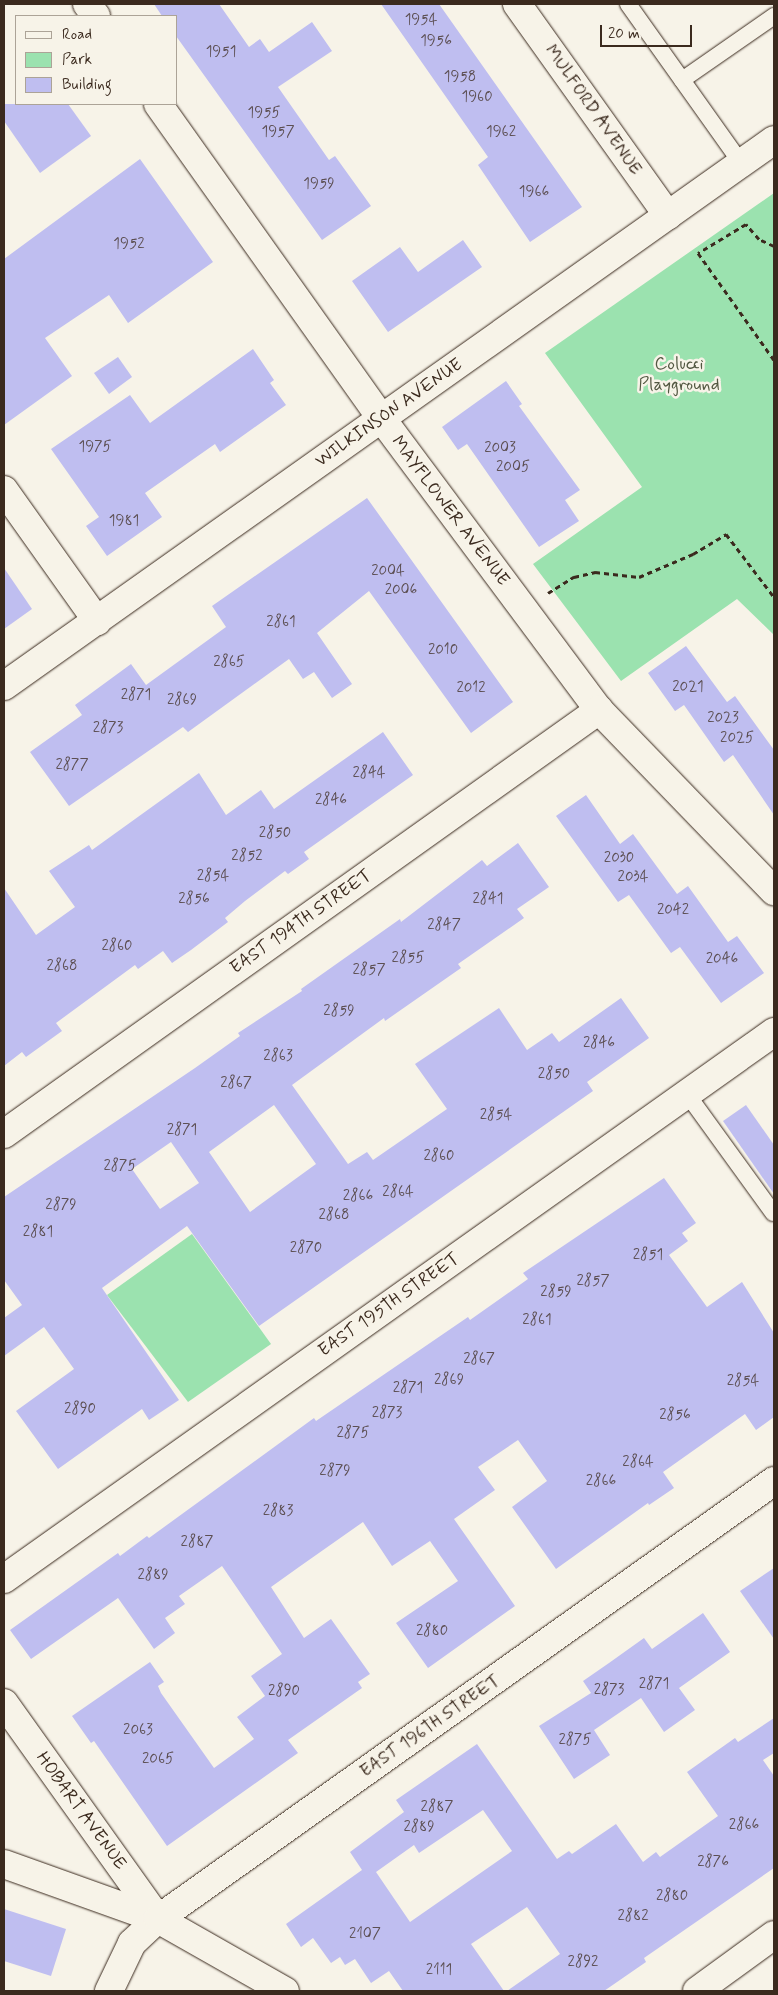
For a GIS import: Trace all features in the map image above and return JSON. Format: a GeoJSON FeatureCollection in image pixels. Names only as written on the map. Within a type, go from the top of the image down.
{"type":"FeatureCollection","features":[{"type":"Feature","properties":{"kind":"street"},"geometry":{"type":"LineString","coordinates":[[87,4],[95,15]]}},
{"type":"Feature","properties":{"kind":"street","name":"MULFORD AVENUE"},"geometry":{"type":"LineString","coordinates":[[517,4],[668,216]]}},
{"type":"Feature","properties":{"kind":"street","name":"MAYFLOWER AVENUE"},"geometry":{"type":"LineString","coordinates":[[159,105],[382,419],[599,710],[774,891]]}},
{"type":"Feature","properties":{"kind":"street","name":"WILKINSON AVENUE"},"geometry":{"type":"LineString","coordinates":[[4,686],[774,140]]}},
{"type":"Feature","properties":{"kind":"street"},"geometry":{"type":"LineString","coordinates":[[4,490],[98,621]]}},
{"type":"Feature","properties":{"kind":"street","name":"EAST 194TH STREET"},"geometry":{"type":"LineString","coordinates":[[4,1134],[599,710]]}},
{"type":"Feature","properties":{"kind":"street","name":"EAST 195TH STREET"},"geometry":{"type":"LineString","coordinates":[[4,1579],[774,1032]]}},
{"type":"Feature","properties":{"kind":"street","name":"EAST 196TH STREET"},"geometry":{"type":"LineString","coordinates":[[109,1991],[132,1943],[158,1919],[774,1481]]}},
{"type":"Feature","properties":{"kind":"street","name":"HOBART AVENUE"},"geometry":{"type":"LineString","coordinates":[[4,1704],[158,1919]]}},
{"type":"Feature","properties":{"kind":"street"},"geometry":{"type":"LineString","coordinates":[[4,1864],[158,1919],[285,1991]]}},
{"type":"Feature","properties":{"kind":"street"},"geometry":{"type":"LineString","coordinates":[[697,1991],[774,1935]]}},
{"type":"Feature","properties":{"kind":"lane"},"geometry":{"type":"LineString","coordinates":[[628,4],[741,163]]}},
{"type":"Feature","properties":{"kind":"lane"},"geometry":{"type":"LineString","coordinates":[[682,80],[774,16]]}},
{"type":"Feature","properties":{"kind":"lane"},"geometry":{"type":"LineString","coordinates":[[687,1094],[773,1213]]}},
{"type":"Feature","properties":{"kind":"path"},"geometry":{"type":"LineString","coordinates":[[774,246],[759,239],[746,224],[698,253],[774,360]]}},
{"type":"Feature","properties":{"kind":"path"},"geometry":{"type":"LineString","coordinates":[[548,593],[574,577],[595,572],[639,577],[693,554],[726,534],[774,597]]}},
{"type":"Feature","properties":{"kind":"green space","name":"Colucci Playground"},"geometry":{"type":"Polygon","coordinates":[[[774,193],[774,635],[737,599],[621,681],[533,564],[642,487],[545,353],[774,193]]]}},
{"type":"Feature","properties":{"kind":"green space"},"geometry":{"type":"Polygon","coordinates":[[[192,1234],[271,1344],[188,1402],[107,1295],[192,1234]]]}},
{"type":"Feature","properties":{"kind":"building"},"geometry":{"type":"Polygon","coordinates":[[[154,4],[219,4],[249,47],[260,39],[269,52],[312,22],[332,51],[278,87],[329,160],[335,156],[371,206],[322,240],[178,39],[178,15],[161,15],[154,4]]]}},
{"type":"Feature","properties":{"kind":"building"},"geometry":{"type":"Polygon","coordinates":[[[381,4],[439,4],[582,207],[530,242],[478,165],[488,157],[381,4]]]}},
{"type":"Feature","properties":{"kind":"building"},"geometry":{"type":"Polygon","coordinates":[[[4,104],[69,105],[91,136],[40,173],[4,121],[4,104]]]}},
{"type":"Feature","properties":{"kind":"building"},"geometry":{"type":"Polygon","coordinates":[[[140,159],[213,262],[128,323],[109,295],[45,338],[72,376],[4,425],[4,259],[140,159]]]}},
{"type":"Feature","properties":{"kind":"building"},"geometry":{"type":"Polygon","coordinates":[[[463,240],[482,267],[388,332],[352,281],[400,247],[418,272],[463,240]]]}},
{"type":"Feature","properties":{"kind":"building"},"geometry":{"type":"Polygon","coordinates":[[[253,349],[274,380],[270,383],[286,405],[220,452],[215,444],[145,493],[162,517],[107,556],[86,526],[99,517],[51,449],[130,395],[150,423],[253,349]]]}},
{"type":"Feature","properties":{"kind":"building"},"geometry":{"type":"Polygon","coordinates":[[[118,357],[132,377],[109,394],[94,373],[118,357]]]}},
{"type":"Feature","properties":{"kind":"building"},"geometry":{"type":"Polygon","coordinates":[[[506,381],[522,404],[519,406],[580,490],[565,500],[579,521],[539,547],[467,444],[458,450],[442,427],[506,381]]]}},
{"type":"Feature","properties":{"kind":"building"},"geometry":{"type":"Polygon","coordinates":[[[367,498],[513,702],[471,733],[369,591],[317,633],[352,684],[332,698],[314,672],[303,679],[289,659],[188,732],[183,727],[69,806],[30,752],[82,715],[75,705],[131,664],[146,685],[226,627],[212,606],[367,498]]]}},
{"type":"Feature","properties":{"kind":"building"},"geometry":{"type":"Polygon","coordinates":[[[4,568],[32,609],[4,629],[4,568]]]}},
{"type":"Feature","properties":{"kind":"building"},"geometry":{"type":"Polygon","coordinates":[[[686,646],[727,702],[735,696],[774,750],[774,815],[733,755],[724,762],[684,705],[675,711],[648,673],[686,646]]]}},
{"type":"Feature","properties":{"kind":"building"},"geometry":{"type":"Polygon","coordinates":[[[383,732],[413,775],[304,852],[309,859],[288,874],[285,871],[245,901],[225,918],[228,922],[191,950],[172,963],[163,951],[138,969],[135,965],[56,1023],[62,1031],[26,1057],[22,1052],[4,1066],[4,888],[36,935],[75,907],[49,871],[89,845],[92,850],[199,773],[226,815],[261,790],[274,809],[383,732]]]}},
{"type":"Feature","properties":{"kind":"building"},"geometry":{"type":"Polygon","coordinates":[[[586,795],[620,844],[633,834],[677,894],[688,886],[728,942],[737,936],[764,973],[721,1003],[680,947],[671,953],[629,895],[618,902],[556,816],[586,795]]]}},
{"type":"Feature","properties":{"kind":"building"},"geometry":{"type":"Polygon","coordinates":[[[518,843],[549,887],[517,909],[524,918],[458,964],[461,968],[385,1021],[384,1018],[292,1085],[348,1164],[367,1152],[373,1160],[447,1109],[415,1064],[499,1008],[527,1050],[552,1033],[559,1042],[621,998],[649,1038],[587,1082],[593,1091],[259,1326],[187,1226],[102,1288],[179,1400],[149,1420],[142,1409],[58,1469],[16,1411],[74,1369],[44,1327],[4,1356],[4,1318],[22,1305],[4,1280],[4,1197],[195,1068],[240,1036],[238,1033],[302,991],[301,989],[400,919],[401,922],[482,860],[487,866],[518,843]],[[274,1105],[209,1152],[250,1212],[316,1164],[274,1105]],[[171,1142],[132,1169],[160,1209],[199,1183],[171,1142]]]}},
{"type":"Feature","properties":{"kind":"building"},"geometry":{"type":"Polygon","coordinates":[[[746,1105],[774,1145],[774,1194],[723,1121],[746,1105]]]}},
{"type":"Feature","properties":{"kind":"building"},"geometry":{"type":"Polygon","coordinates":[[[664,1178],[696,1223],[682,1233],[688,1241],[669,1255],[707,1307],[742,1282],[774,1333],[774,1417],[756,1430],[745,1414],[663,1472],[674,1488],[649,1505],[648,1503],[556,1569],[512,1507],[547,1481],[518,1440],[478,1467],[495,1490],[454,1519],[515,1606],[428,1668],[396,1623],[458,1581],[430,1541],[392,1566],[363,1522],[299,1567],[271,1587],[304,1638],[331,1619],[370,1674],[358,1682],[362,1688],[288,1740],[298,1753],[167,1846],[94,1741],[91,1743],[72,1716],[150,1662],[164,1682],[158,1686],[161,1693],[214,1768],[254,1739],[237,1717],[265,1696],[251,1676],[282,1654],[222,1566],[179,1596],[185,1604],[165,1618],[175,1633],[154,1649],[118,1598],[31,1659],[10,1630],[118,1553],[120,1556],[147,1536],[149,1538],[314,1418],[316,1421],[468,1317],[470,1320],[528,1279],[523,1273],[664,1178]]]}},
{"type":"Feature","properties":{"kind":"building"},"geometry":{"type":"Polygon","coordinates":[[[774,1568],[774,1639],[740,1591],[774,1568]]]}},
{"type":"Feature","properties":{"kind":"building"},"geometry":{"type":"Polygon","coordinates":[[[703,1613],[730,1652],[679,1688],[695,1710],[664,1732],[641,1698],[594,1730],[610,1755],[574,1779],[539,1726],[591,1693],[583,1681],[644,1638],[652,1649],[703,1613]]]}},
{"type":"Feature","properties":{"kind":"building"},"geometry":{"type":"Polygon","coordinates":[[[774,1718],[774,1753],[763,1760],[774,1776],[774,1868],[644,1958],[646,1962],[604,1991],[507,1991],[560,1954],[527,1907],[471,1944],[504,1991],[403,1991],[389,1971],[371,1983],[355,1959],[345,1965],[340,1957],[331,1963],[313,1938],[301,1947],[286,1924],[362,1870],[350,1852],[404,1812],[396,1800],[477,1744],[557,1859],[569,1851],[572,1854],[616,1824],[643,1862],[656,1852],[660,1857],[718,1816],[687,1772],[735,1738],[738,1742],[774,1718]],[[483,1810],[419,1853],[414,1845],[376,1872],[410,1922],[512,1851],[483,1810]]]}},
{"type":"Feature","properties":{"kind":"building"},"geometry":{"type":"Polygon","coordinates":[[[4,1909],[66,1929],[51,1976],[4,1961],[4,1909]]]}}]}
